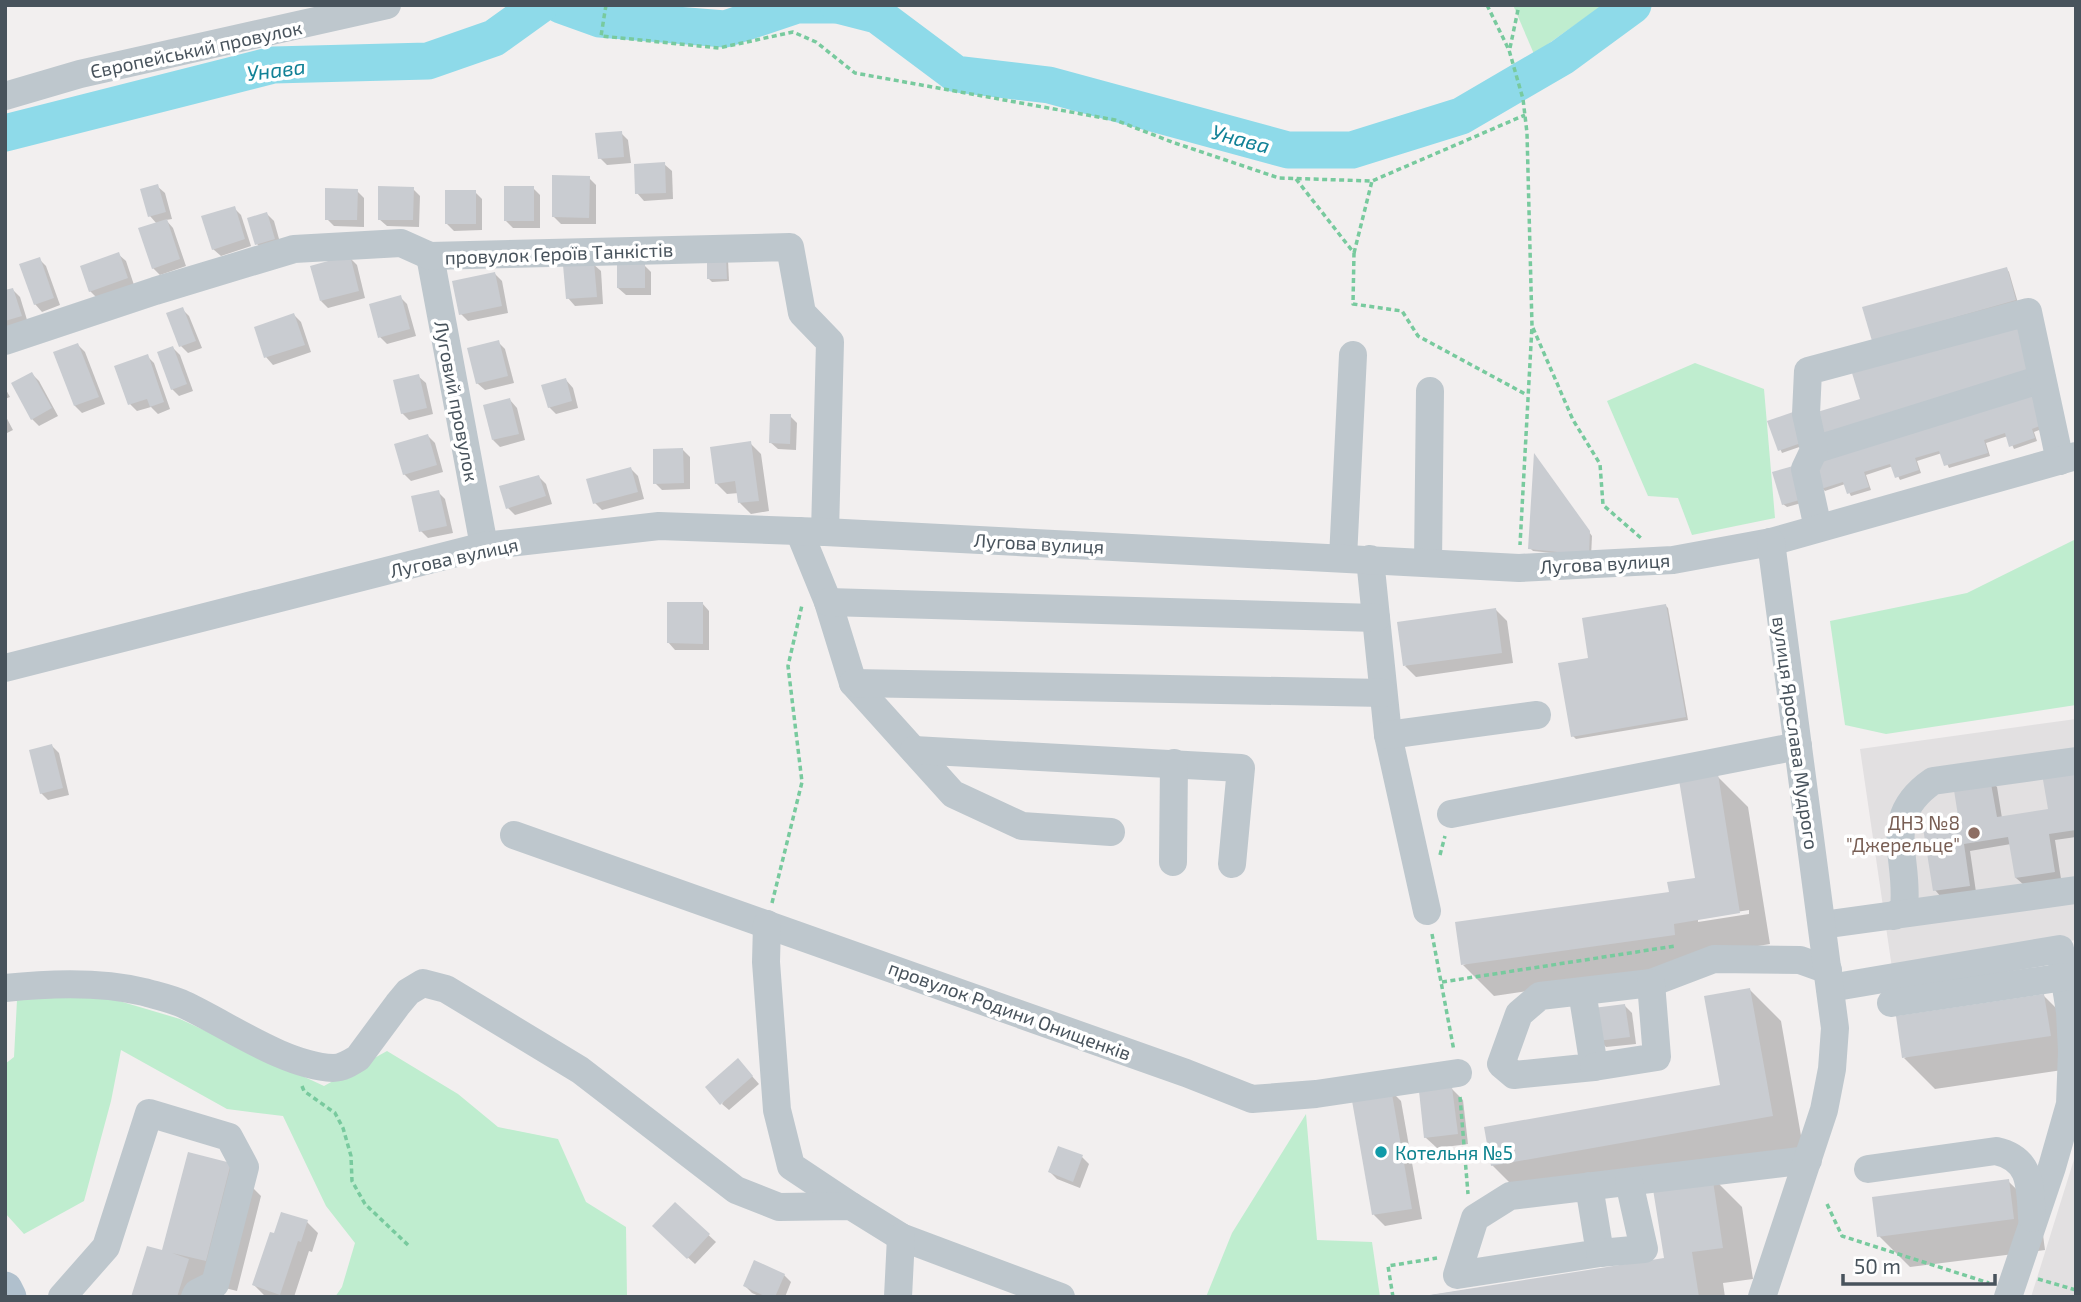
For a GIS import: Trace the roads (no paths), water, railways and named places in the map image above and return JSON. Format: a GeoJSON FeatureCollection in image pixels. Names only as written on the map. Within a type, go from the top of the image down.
{"type":"FeatureCollection","features":[{"type":"Feature","properties":{"kind":"main road"},"geometry":{"type":"LineString","coordinates":[[5,1289],[9,1297]]}},
{"type":"Feature","properties":{"kind":"street","name":"Європейський провулок"},"geometry":{"type":"LineString","coordinates":[[5,96],[80,74],[387,5]]}},
{"type":"Feature","properties":{"kind":"street","name":"провулок Героїв Танкістів"},"geometry":{"type":"LineString","coordinates":[[5,341],[293,249],[401,243],[430,256],[790,247],[802,313],[830,342],[812,531]]}},
{"type":"Feature","properties":{"kind":"street","name":"Луговий провулок"},"geometry":{"type":"LineString","coordinates":[[430,256],[484,547]]}},
{"type":"Feature","properties":{"kind":"street"},"geometry":{"type":"LineString","coordinates":[[1818,528],[1805,469],[1814,450],[1806,414],[1808,371],[2028,312],[2042,379],[2068,459]]}},
{"type":"Feature","properties":{"kind":"street"},"geometry":{"type":"LineString","coordinates":[[1353,355],[1357,559],[1376,618],[1388,735],[1427,911]]}},
{"type":"Feature","properties":{"kind":"street"},"geometry":{"type":"LineString","coordinates":[[1814,450],[2042,379]]}},
{"type":"Feature","properties":{"kind":"street"},"geometry":{"type":"LineString","coordinates":[[1428,563],[1430,391]]}},
{"type":"Feature","properties":{"kind":"street","name":"Лугова вулиця"},"geometry":{"type":"LineString","coordinates":[[5,668],[484,547],[659,526],[812,531],[1519,568],[1673,560],[1770,542],[2068,459]]}},
{"type":"Feature","properties":{"kind":"street"},"geometry":{"type":"LineString","coordinates":[[812,531],[816,601],[853,683],[953,794],[1022,826],[1111,832]]}},
{"type":"Feature","properties":{"kind":"street","name":"вулиця Ярослава Мудрого"},"geometry":{"type":"LineString","coordinates":[[1762,1297],[1824,1110],[1832,1069],[1835,1028],[1770,542]]}},
{"type":"Feature","properties":{"kind":"street"},"geometry":{"type":"LineString","coordinates":[[816,601],[1376,618]]}},
{"type":"Feature","properties":{"kind":"street"},"geometry":{"type":"LineString","coordinates":[[853,683],[1384,693]]}},
{"type":"Feature","properties":{"kind":"street"},"geometry":{"type":"LineString","coordinates":[[1388,735],[1537,715]]}},
{"type":"Feature","properties":{"kind":"street"},"geometry":{"type":"LineString","coordinates":[[1451,814],[1798,746]]}},
{"type":"Feature","properties":{"kind":"street"},"geometry":{"type":"LineString","coordinates":[[914,750],[1241,768],[1232,864]]}},
{"type":"Feature","properties":{"kind":"street"},"geometry":{"type":"LineString","coordinates":[[1894,916],[1904,908],[1905,899],[1899,849],[1900,823],[1919,791],[1933,781],[2076,761]]}},
{"type":"Feature","properties":{"kind":"street"},"geometry":{"type":"LineString","coordinates":[[1172,862],[1174,763]]}},
{"type":"Feature","properties":{"kind":"street","name":"провулок Родини Онищенків"},"geometry":{"type":"LineString","coordinates":[[514,835],[1186,1073],[1252,1099],[1316,1094],[1458,1073]]}},
{"type":"Feature","properties":{"kind":"street"},"geometry":{"type":"LineString","coordinates":[[1822,925],[2076,890]]}},
{"type":"Feature","properties":{"kind":"street"},"geometry":{"type":"LineString","coordinates":[[767,924],[766,962],[777,1110],[792,1166],[901,1237],[1061,1297]]}},
{"type":"Feature","properties":{"kind":"street"},"geometry":{"type":"LineString","coordinates":[[1651,983],[1657,1057],[1514,1075],[1501,1064],[1518,1014],[1540,996],[1651,983],[1714,959],[1800,960],[1829,979],[2060,949],[2070,1012],[2070,1104],[2033,1224],[2006,1284]]}},
{"type":"Feature","properties":{"kind":"street"},"geometry":{"type":"LineString","coordinates":[[1891,1003],[2064,977]]}},
{"type":"Feature","properties":{"kind":"street"},"geometry":{"type":"LineString","coordinates":[[5,988],[42,984],[119,986],[145,992],[184,1005],[247,1039],[299,1061],[334,1068],[347,1065],[358,1058],[408,992],[423,983],[446,989],[580,1070],[736,1190],[779,1208],[851,1206]]}},
{"type":"Feature","properties":{"kind":"street"},"geometry":{"type":"LineString","coordinates":[[1582,990],[1594,1066]]}},
{"type":"Feature","properties":{"kind":"street"},"geometry":{"type":"LineString","coordinates":[[62,1297],[106,1247],[149,1113],[229,1137],[245,1167],[211,1292]]}},
{"type":"Feature","properties":{"kind":"street"},"geometry":{"type":"LineString","coordinates":[[1868,1169],[1996,1151],[2011,1154],[2021,1163],[2027,1178],[2033,1224]]}},
{"type":"Feature","properties":{"kind":"street"},"geometry":{"type":"LineString","coordinates":[[1629,1182],[1644,1248],[1457,1275],[1475,1218],[1510,1196],[1808,1160]]}},
{"type":"Feature","properties":{"kind":"street"},"geometry":{"type":"LineString","coordinates":[[1589,1186],[1600,1253]]}},
{"type":"Feature","properties":{"kind":"street"},"geometry":{"type":"LineString","coordinates":[[898,1297],[901,1237]]}},
{"type":"Feature","properties":{"kind":"waterway","name":"Унава"},"geometry":{"type":"LineString","coordinates":[[5,133],[273,65],[428,61],[494,38],[540,5]]}},
{"type":"Feature","properties":{"kind":"waterway","name":"Унава"},"geometry":{"type":"LineString","coordinates":[[561,5],[600,19],[725,29],[797,5],[834,5]]}},
{"type":"Feature","properties":{"kind":"waterway","name":"Унава"},"geometry":{"type":"LineString","coordinates":[[838,5],[877,15],[956,74],[1049,85],[1288,150],[1352,150],[1461,116],[1562,57],[1633,5]]}},
{"type":"Feature","properties":{"kind":"place","name":"ДНЗ №8 \"Джерельце\""},"geometry":{"type":"Point","coordinates":[1974,833]}},
{"type":"Feature","properties":{"kind":"place","name":"Котельня №5"},"geometry":{"type":"Point","coordinates":[1381,1152]}}]}
